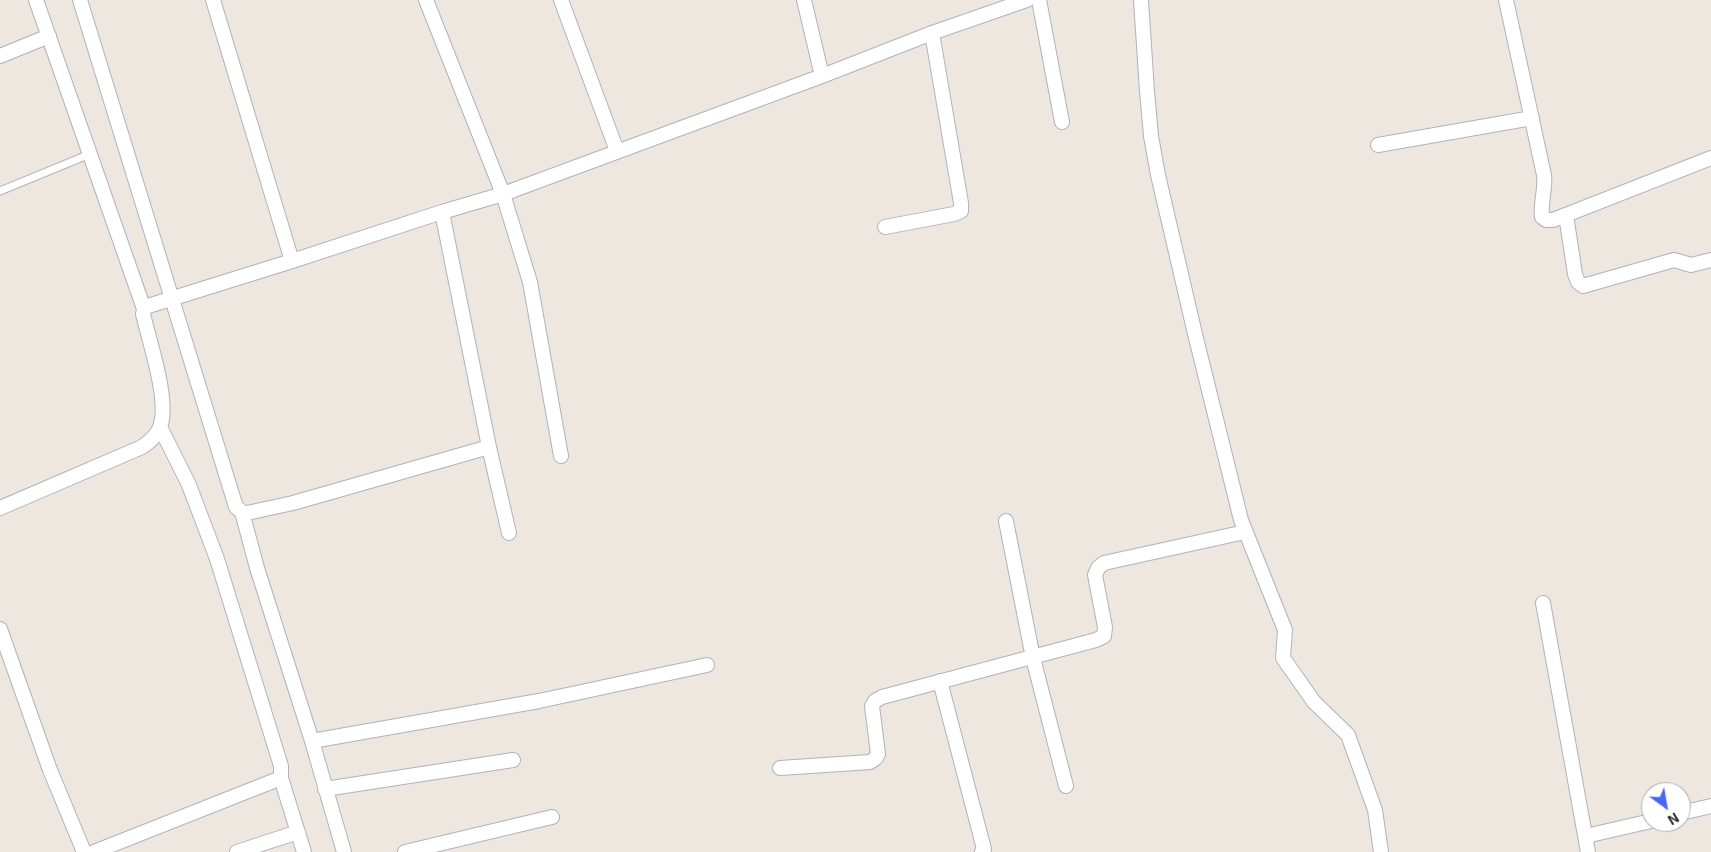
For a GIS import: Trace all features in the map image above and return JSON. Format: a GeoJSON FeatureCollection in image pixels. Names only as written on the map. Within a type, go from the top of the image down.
{"type":"FeatureCollection","features":[{"type":"Feature","properties":{"kind":"street"},"geometry":{"type":"LineString","coordinates":[[36,0],[91,154],[150,306]]}},
{"type":"Feature","properties":{"kind":"street"},"geometry":{"type":"LineString","coordinates":[[80,0],[233,500],[236,507],[242,512],[257,568],[312,741],[344,852]]}},
{"type":"Feature","properties":{"kind":"street"},"geometry":{"type":"LineString","coordinates":[[213,0],[292,261]]}},
{"type":"Feature","properties":{"kind":"street"},"geometry":{"type":"LineString","coordinates":[[426,0],[503,194],[530,282],[561,456]]}},
{"type":"Feature","properties":{"kind":"street"},"geometry":{"type":"LineString","coordinates":[[562,0],[617,151]]}},
{"type":"Feature","properties":{"kind":"street"},"geometry":{"type":"LineString","coordinates":[[804,0],[822,76]]}},
{"type":"Feature","properties":{"kind":"street"},"geometry":{"type":"LineString","coordinates":[[1039,0],[1062,122]]}},
{"type":"Feature","properties":{"kind":"street"},"geometry":{"type":"LineString","coordinates":[[1141,0],[1151,136],[1158,175],[1197,344],[1245,532],[1285,630],[1283,658],[1314,702],[1348,735],[1375,810],[1382,852]]}},
{"type":"Feature","properties":{"kind":"street"},"geometry":{"type":"LineString","coordinates":[[1506,0],[1546,184],[1541,211],[1542,217],[1546,220],[1553,220],[1711,158]]}},
{"type":"Feature","properties":{"kind":"street"},"geometry":{"type":"LineString","coordinates":[[0,508],[142,447],[150,441],[160,427],[162,408],[161,392],[143,314],[150,306],[503,194],[1019,1]]}},
{"type":"Feature","properties":{"kind":"street"},"geometry":{"type":"LineString","coordinates":[[885,227],[961,211],[962,203],[932,33]]}},
{"type":"Feature","properties":{"kind":"street"},"geometry":{"type":"LineString","coordinates":[[0,56],[49,36]]}},
{"type":"Feature","properties":{"kind":"street"},"geometry":{"type":"LineString","coordinates":[[1378,145],[1532,118]]}},
{"type":"Feature","properties":{"kind":"street"},"geometry":{"type":"LineString","coordinates":[[442,212],[509,533]]}},
{"type":"Feature","properties":{"kind":"street"},"geometry":{"type":"LineString","coordinates":[[1566,215],[1575,274],[1578,282],[1583,286],[1674,260],[1691,265],[1711,260]]}},
{"type":"Feature","properties":{"kind":"street"},"geometry":{"type":"LineString","coordinates":[[160,427],[189,484],[217,559],[281,766],[281,778],[304,852]]}},
{"type":"Feature","properties":{"kind":"street"},"geometry":{"type":"LineString","coordinates":[[242,512],[256,512],[293,503],[490,447]]}},
{"type":"Feature","properties":{"kind":"street"},"geometry":{"type":"LineString","coordinates":[[1006,521],[1033,658],[1066,786]]}},
{"type":"Feature","properties":{"kind":"street"},"geometry":{"type":"LineString","coordinates":[[780,768],[870,762],[878,754],[872,706],[875,701],[882,697],[1033,658],[1104,636],[1105,627],[1095,575],[1098,568],[1104,563],[1245,532]]}},
{"type":"Feature","properties":{"kind":"street"},"geometry":{"type":"LineString","coordinates":[[1543,603],[1588,852]]}},
{"type":"Feature","properties":{"kind":"street"},"geometry":{"type":"LineString","coordinates":[[0,629],[50,770],[84,852]]}},
{"type":"Feature","properties":{"kind":"street"},"geometry":{"type":"LineString","coordinates":[[312,741],[538,701],[707,665]]}},
{"type":"Feature","properties":{"kind":"street"},"geometry":{"type":"LineString","coordinates":[[940,681],[984,849],[982,852]]}},
{"type":"Feature","properties":{"kind":"street"},"geometry":{"type":"LineString","coordinates":[[325,789],[513,760]]}},
{"type":"Feature","properties":{"kind":"street"},"geometry":{"type":"LineString","coordinates":[[94,852],[281,778]]}},
{"type":"Feature","properties":{"kind":"street"},"geometry":{"type":"LineString","coordinates":[[1691,811],[1711,806]]}},
{"type":"Feature","properties":{"kind":"street"},"geometry":{"type":"LineString","coordinates":[[405,852],[552,817]]}},
{"type":"Feature","properties":{"kind":"street"},"geometry":{"type":"LineString","coordinates":[[1586,836],[1641,823]]}},
{"type":"Feature","properties":{"kind":"street"},"geometry":{"type":"LineString","coordinates":[[237,852],[298,832]]}},
{"type":"Feature","properties":{"kind":"lane"},"geometry":{"type":"LineString","coordinates":[[0,191],[91,154]]}}]}
